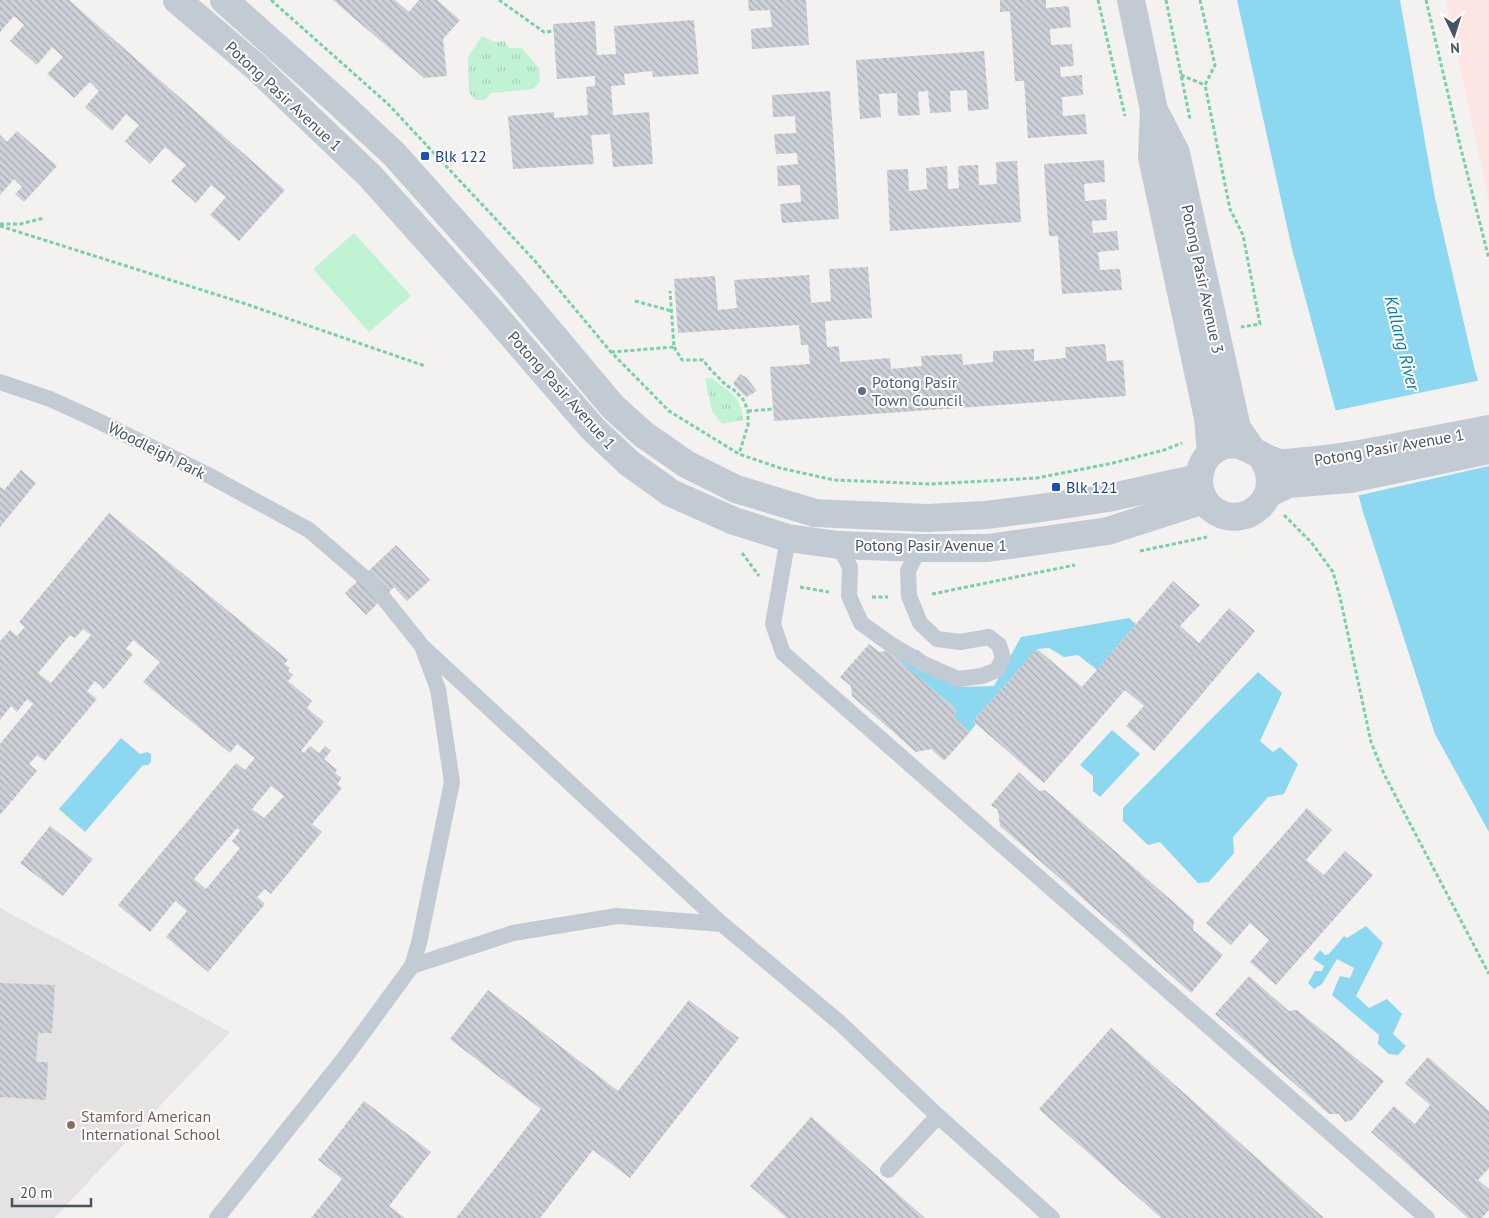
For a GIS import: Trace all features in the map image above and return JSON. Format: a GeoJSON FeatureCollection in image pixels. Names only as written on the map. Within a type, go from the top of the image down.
{"type":"FeatureCollection","features":[{"type":"Feature","properties":{"kind":"street","name":"Potong Pasir Avenue 1"},"geometry":{"type":"LineString","coordinates":[[177,0],[256,67],[370,176],[490,309],[593,429],[630,463],[672,493],[734,521],[788,538],[838,545],[988,548],[1108,531],[1201,489]]}},
{"type":"Feature","properties":{"kind":"street","name":"Potong Pasir Avenue 1"},"geometry":{"type":"LineString","coordinates":[[224,0],[394,154],[508,282],[613,407],[643,434],[686,464],[711,477],[736,489],[815,513],[927,518],[986,515],[1108,498],[1201,489]]}},
{"type":"Feature","properties":{"kind":"street","name":"Potong Pasir Avenue 3"},"geometry":{"type":"LineString","coordinates":[[1131,0],[1154,110],[1152,157],[1208,418],[1211,453]]}},
{"type":"Feature","properties":{"kind":"street","name":"Potong Pasir Avenue 3"},"geometry":{"type":"LineString","coordinates":[[1154,110],[1176,153],[1237,428],[1272,476]]}},
{"type":"Feature","properties":{"kind":"street","name":"Potong Pasir Avenue 1"},"geometry":{"type":"LineString","coordinates":[[1272,476],[1340,458],[1489,429]]}},
{"type":"Feature","properties":{"kind":"street","name":"Potong Pasir Avenue 1"},"geometry":{"type":"LineString","coordinates":[[1211,453],[1228,445],[1272,476],[1350,479],[1489,450]]}},
{"type":"Feature","properties":{"kind":"street"},"geometry":{"type":"LineString","coordinates":[[1211,453],[1204,460],[1201,489],[1212,508],[1221,514],[1232,517],[1254,511],[1262,503],[1272,476]]}},
{"type":"Feature","properties":{"kind":"lane","name":"Woodleigh Park"},"geometry":{"type":"LineString","coordinates":[[0,382],[50,399],[92,418],[210,476],[309,530],[372,585],[422,646]]}},
{"type":"Feature","properties":{"kind":"lane"},"geometry":{"type":"LineString","coordinates":[[788,538],[773,624],[783,653],[1427,1218]]}},
{"type":"Feature","properties":{"kind":"lane"},"geometry":{"type":"LineString","coordinates":[[838,545],[850,567],[849,596],[860,623],[924,664],[958,679],[982,676],[996,670],[1003,658],[999,645],[989,637],[960,642],[937,639],[920,623],[908,596],[908,571],[919,548]]}},
{"type":"Feature","properties":{"kind":"lane"},"geometry":{"type":"LineString","coordinates":[[422,646],[722,924],[840,1023],[938,1116],[1052,1218]]}},
{"type":"Feature","properties":{"kind":"lane"},"geometry":{"type":"LineString","coordinates":[[217,1218],[346,1056],[412,966],[419,943],[452,782],[438,689],[422,646]]}},
{"type":"Feature","properties":{"kind":"lane"},"geometry":{"type":"LineString","coordinates":[[412,966],[512,933],[617,916],[722,924]]}},
{"type":"Feature","properties":{"kind":"lane"},"geometry":{"type":"LineString","coordinates":[[888,1170],[938,1116]]}},
{"type":"Feature","properties":{"kind":"path"},"geometry":{"type":"LineString","coordinates":[[498,0],[544,32],[554,31]]}},
{"type":"Feature","properties":{"kind":"path"},"geometry":{"type":"LineString","coordinates":[[1200,0],[1215,65],[1205,85],[1230,209],[1243,235],[1260,324],[1237,328]]}},
{"type":"Feature","properties":{"kind":"path"},"geometry":{"type":"LineString","coordinates":[[1426,0],[1489,259]]}},
{"type":"Feature","properties":{"kind":"path"},"geometry":{"type":"LineString","coordinates":[[1181,75],[1205,85]]}},
{"type":"Feature","properties":{"kind":"path"},"geometry":{"type":"LineString","coordinates":[[0,225],[20,224],[44,218]]}},
{"type":"Feature","properties":{"kind":"path"},"geometry":{"type":"LineString","coordinates":[[0,225],[243,303],[425,366]]}},
{"type":"Feature","properties":{"kind":"path"},"geometry":{"type":"LineString","coordinates":[[535,261],[611,352],[669,411],[739,454],[780,468],[834,480],[930,484],[1037,478],[1114,463],[1164,450],[1181,444],[1184,438]]}},
{"type":"Feature","properties":{"kind":"path"},"geometry":{"type":"LineString","coordinates":[[670,291],[674,347],[682,360],[703,360],[710,369],[743,399],[748,411],[748,425],[739,454]]}},
{"type":"Feature","properties":{"kind":"path"},"geometry":{"type":"LineString","coordinates":[[635,301],[672,311]]}},
{"type":"Feature","properties":{"kind":"path"},"geometry":{"type":"LineString","coordinates":[[611,352],[674,347]]}},
{"type":"Feature","properties":{"kind":"path"},"geometry":{"type":"LineString","coordinates":[[748,411],[773,410]]}},
{"type":"Feature","properties":{"kind":"path"},"geometry":{"type":"LineString","coordinates":[[1272,476],[1311,542],[1333,572],[1371,742],[1384,774],[1489,974]]}},
{"type":"Feature","properties":{"kind":"shaded area"},"geometry":{"type":"Polygon","coordinates":[[[1446,0],[1489,0],[1489,203],[1446,0]]]}},
{"type":"Feature","properties":{"kind":"shaded area","name":"Stamford American International School"},"geometry":{"type":"Polygon","coordinates":[[[0,908],[230,1032],[54,1218],[0,1218],[0,908]]]}},
{"type":"Feature","properties":{"kind":"green space"},"geometry":{"type":"Polygon","coordinates":[[[482,36],[495,42],[505,41],[509,48],[522,48],[539,68],[540,82],[533,89],[491,93],[485,100],[475,100],[469,92],[468,57],[482,36]]]}},
{"type":"Feature","properties":{"kind":"green space"},"geometry":{"type":"Polygon","coordinates":[[[354,233],[411,296],[369,332],[313,269],[354,233]]]}},
{"type":"Feature","properties":{"kind":"green space"},"geometry":{"type":"Polygon","coordinates":[[[705,378],[712,378],[734,395],[740,405],[743,420],[722,424],[712,411],[705,378]]]}},
{"type":"Feature","properties":{"kind":"water","name":"Kallang River"},"geometry":{"type":"Polygon","coordinates":[[[1237,0],[1400,0],[1435,198],[1475,371],[1489,411],[1489,832],[1435,734],[1363,512],[1292,249],[1237,0]]]}},
{"type":"Feature","properties":{"kind":"water"},"geometry":{"type":"Polygon","coordinates":[[[1129,618],[1136,624],[1097,670],[1078,655],[1064,657],[1049,648],[1037,649],[973,721],[976,724],[970,732],[954,718],[956,709],[888,651],[918,650],[962,687],[994,686],[1021,637],[1129,618]]]}},
{"type":"Feature","properties":{"kind":"water"},"geometry":{"type":"Polygon","coordinates":[[[1258,672],[1282,693],[1260,741],[1273,752],[1280,747],[1298,764],[1284,794],[1268,797],[1233,837],[1234,853],[1209,882],[1198,883],[1160,842],[1148,845],[1123,821],[1123,808],[1258,672]]]}},
{"type":"Feature","properties":{"kind":"water"},"geometry":{"type":"Polygon","coordinates":[[[1112,730],[1140,754],[1100,797],[1093,791],[1093,776],[1080,765],[1112,730]]]}},
{"type":"Feature","properties":{"kind":"water"},"geometry":{"type":"Polygon","coordinates":[[[121,738],[140,754],[147,752],[151,754],[151,762],[148,765],[143,765],[85,832],[59,809],[121,738]]]}},
{"type":"Feature","properties":{"kind":"water"},"geometry":{"type":"Polygon","coordinates":[[[1366,926],[1383,943],[1356,996],[1369,1008],[1387,999],[1402,1014],[1393,1034],[1406,1046],[1398,1055],[1389,1054],[1378,1044],[1379,1035],[1332,995],[1340,976],[1350,978],[1354,968],[1337,959],[1322,984],[1314,989],[1308,983],[1315,971],[1322,971],[1324,966],[1313,959],[1320,950],[1325,955],[1329,954],[1344,936],[1347,938],[1366,926]]]}},
{"type":"Feature","properties":{"kind":"pier"},"geometry":{"type":"Polygon","coordinates":[[[1481,380],[1489,403],[1489,466],[1356,496],[1333,411],[1481,380]]]}},
{"type":"Feature","properties":{"kind":"building"},"geometry":{"type":"Polygon","coordinates":[[[0,0],[69,0],[285,190],[239,241],[210,215],[226,197],[211,185],[196,203],[171,181],[186,165],[165,147],[150,164],[125,141],[139,125],[126,114],[112,131],[85,107],[99,91],[90,82],[74,98],[47,74],[63,57],[52,47],[37,65],[10,41],[24,25],[14,16],[0,32],[0,0]]]}},
{"type":"Feature","properties":{"kind":"building"},"geometry":{"type":"Polygon","coordinates":[[[333,0],[395,0],[409,12],[419,0],[437,0],[460,20],[443,39],[447,76],[424,78],[333,0]]]}},
{"type":"Feature","properties":{"kind":"building"},"geometry":{"type":"Polygon","coordinates":[[[748,0],[806,0],[809,45],[752,49],[751,29],[772,27],[770,10],[749,11],[748,0]]]}},
{"type":"Feature","properties":{"kind":"building"},"geometry":{"type":"Polygon","coordinates":[[[1000,0],[1046,0],[1046,8],[1069,6],[1071,27],[1050,29],[1051,45],[1072,44],[1074,66],[1060,67],[1061,77],[1082,75],[1083,95],[1062,97],[1063,116],[1085,114],[1087,134],[1028,138],[1024,81],[1015,81],[1010,11],[1000,12],[1000,0]]]}},
{"type":"Feature","properties":{"kind":"building"},"geometry":{"type":"Polygon","coordinates":[[[694,20],[699,74],[653,77],[652,71],[624,74],[625,85],[611,86],[613,115],[649,112],[653,164],[613,167],[610,134],[591,135],[594,164],[513,169],[508,116],[554,112],[554,118],[588,115],[586,87],[595,86],[595,76],[557,79],[553,24],[595,21],[597,55],[616,54],[614,26],[694,20]]]}},
{"type":"Feature","properties":{"kind":"building"},"geometry":{"type":"Polygon","coordinates":[[[984,51],[989,109],[968,111],[967,90],[950,91],[951,112],[930,113],[928,91],[918,92],[920,115],[898,116],[897,93],[879,94],[881,117],[860,119],[856,60],[984,51]]]}},
{"type":"Feature","properties":{"kind":"building"},"geometry":{"type":"Polygon","coordinates":[[[830,91],[839,219],[782,223],[780,204],[801,202],[800,185],[778,186],[777,166],[798,164],[797,153],[776,154],[774,134],[796,133],[795,116],[773,117],[772,95],[830,91]]]}},
{"type":"Feature","properties":{"kind":"building"},"geometry":{"type":"Polygon","coordinates":[[[17,131],[57,166],[24,202],[15,194],[22,187],[14,179],[0,195],[0,135],[7,142],[17,131]]]}},
{"type":"Feature","properties":{"kind":"building"},"geometry":{"type":"Polygon","coordinates":[[[1104,160],[1105,182],[1084,184],[1085,201],[1106,199],[1107,220],[1092,221],[1093,233],[1117,231],[1119,250],[1098,252],[1100,270],[1120,269],[1122,290],[1062,294],[1058,236],[1049,236],[1044,164],[1104,160]]]}},
{"type":"Feature","properties":{"kind":"building"},"geometry":{"type":"Polygon","coordinates":[[[1017,161],[1021,222],[890,231],[887,170],[908,169],[909,191],[927,189],[926,168],[947,166],[948,189],[959,188],[958,166],[978,165],[979,185],[997,184],[996,162],[1017,161]]]}},
{"type":"Feature","properties":{"kind":"building"},"geometry":{"type":"Polygon","coordinates":[[[868,267],[872,318],[825,321],[827,347],[839,346],[840,362],[890,358],[891,369],[922,366],[921,356],[962,354],[963,365],[993,362],[993,351],[1034,349],[1034,361],[1066,358],[1065,347],[1105,344],[1107,361],[1123,360],[1126,396],[774,421],[770,367],[810,364],[808,345],[801,345],[799,325],[678,333],[674,279],[715,276],[718,310],[737,308],[734,280],[809,275],[811,303],[831,301],[829,269],[868,267]]]}},
{"type":"Feature","properties":{"kind":"building"},"geometry":{"type":"Polygon","coordinates":[[[740,374],[747,378],[757,391],[746,397],[733,384],[740,374]]]}},
{"type":"Feature","properties":{"kind":"building"},"geometry":{"type":"Polygon","coordinates":[[[21,470],[36,483],[0,527],[0,487],[4,490],[21,470]]]}},
{"type":"Feature","properties":{"kind":"building"},"geometry":{"type":"Polygon","coordinates":[[[109,513],[288,660],[284,664],[290,668],[288,671],[293,675],[288,681],[312,701],[307,708],[324,722],[301,751],[304,753],[310,746],[319,753],[325,746],[331,751],[324,759],[337,770],[335,773],[342,778],[337,784],[342,788],[312,824],[322,832],[271,894],[265,889],[257,897],[265,904],[208,972],[166,937],[187,911],[175,901],[150,932],[118,905],[236,763],[245,770],[255,758],[237,744],[230,753],[143,682],[160,662],[133,640],[126,649],[133,654],[104,689],[95,681],[87,691],[97,699],[45,761],[37,755],[29,764],[37,771],[0,815],[0,744],[33,704],[27,699],[17,712],[11,706],[0,720],[0,641],[10,630],[17,636],[25,627],[19,622],[109,513]],[[83,629],[75,638],[70,635],[38,673],[51,683],[91,635],[83,629]],[[271,786],[252,809],[264,818],[284,796],[271,786]],[[237,828],[194,879],[206,889],[240,848],[232,841],[240,831],[237,828]]]}},
{"type":"Feature","properties":{"kind":"building"},"geometry":{"type":"Polygon","coordinates":[[[396,545],[430,580],[407,601],[394,587],[366,615],[345,593],[396,545]]]}},
{"type":"Feature","properties":{"kind":"building"},"geometry":{"type":"Polygon","coordinates":[[[1173,581],[1200,605],[1180,626],[1199,643],[1229,608],[1255,631],[1154,751],[1126,726],[1144,706],[1125,690],[1044,783],[973,721],[1037,649],[1082,687],[1173,581]]]}},
{"type":"Feature","properties":{"kind":"building"},"geometry":{"type":"Polygon","coordinates":[[[869,644],[879,652],[888,651],[956,709],[954,718],[970,732],[944,761],[931,749],[916,752],[852,696],[851,686],[840,677],[869,644]]]}},
{"type":"Feature","properties":{"kind":"building"},"geometry":{"type":"Polygon","coordinates":[[[1019,772],[1039,791],[1045,790],[1194,920],[1193,930],[1223,955],[1191,993],[1000,826],[998,810],[991,805],[1019,772]]]}},
{"type":"Feature","properties":{"kind":"building"},"geometry":{"type":"Polygon","coordinates":[[[1307,808],[1332,830],[1306,860],[1324,875],[1345,851],[1373,875],[1276,985],[1250,962],[1269,940],[1250,923],[1231,945],[1206,923],[1307,808]]]}},
{"type":"Feature","properties":{"kind":"building"},"geometry":{"type":"Polygon","coordinates":[[[50,826],[93,859],[63,896],[20,863],[50,826]]]}},
{"type":"Feature","properties":{"kind":"building"},"geometry":{"type":"Polygon","coordinates":[[[1249,976],[1289,1011],[1297,1010],[1384,1081],[1352,1120],[1345,1122],[1339,1114],[1329,1114],[1215,1014],[1249,976]]]}},
{"type":"Feature","properties":{"kind":"building"},"geometry":{"type":"Polygon","coordinates":[[[0,983],[55,985],[52,1033],[38,1033],[36,1062],[48,1062],[46,1100],[0,1097],[0,983]]]}},
{"type":"Feature","properties":{"kind":"building"},"geometry":{"type":"Polygon","coordinates":[[[488,990],[618,1091],[689,1000],[739,1038],[630,1178],[593,1150],[540,1218],[456,1218],[541,1109],[450,1039],[488,990]]]}},
{"type":"Feature","properties":{"kind":"building"},"geometry":{"type":"Polygon","coordinates":[[[1111,1028],[1324,1218],[1161,1218],[1039,1109],[1111,1028]]]}},
{"type":"Feature","properties":{"kind":"building"},"geometry":{"type":"Polygon","coordinates":[[[1428,1057],[1489,1111],[1489,1168],[1478,1180],[1489,1189],[1489,1210],[1482,1218],[1468,1218],[1371,1132],[1394,1106],[1415,1124],[1430,1105],[1405,1083],[1428,1057]]]}},
{"type":"Feature","properties":{"kind":"building"},"geometry":{"type":"Polygon","coordinates":[[[364,1101],[431,1152],[389,1206],[405,1218],[311,1218],[342,1179],[318,1160],[364,1101]]]}},
{"type":"Feature","properties":{"kind":"building"},"geometry":{"type":"Polygon","coordinates":[[[811,1117],[925,1218],[787,1218],[750,1186],[811,1117]]]}},
{"type":"Feature","properties":{"kind":"place","name":"Blk 122"},"geometry":{"type":"Point","coordinates":[425,156]}},
{"type":"Feature","properties":{"kind":"place","name":"Potong Pasir Town Council"},"geometry":{"type":"Point","coordinates":[862,391]}},
{"type":"Feature","properties":{"kind":"place","name":"Blk 121"},"geometry":{"type":"Point","coordinates":[1056,487]}},
{"type":"Feature","properties":{"kind":"place","name":"Stamford American International School"},"geometry":{"type":"Point","coordinates":[71,1125]}}]}
